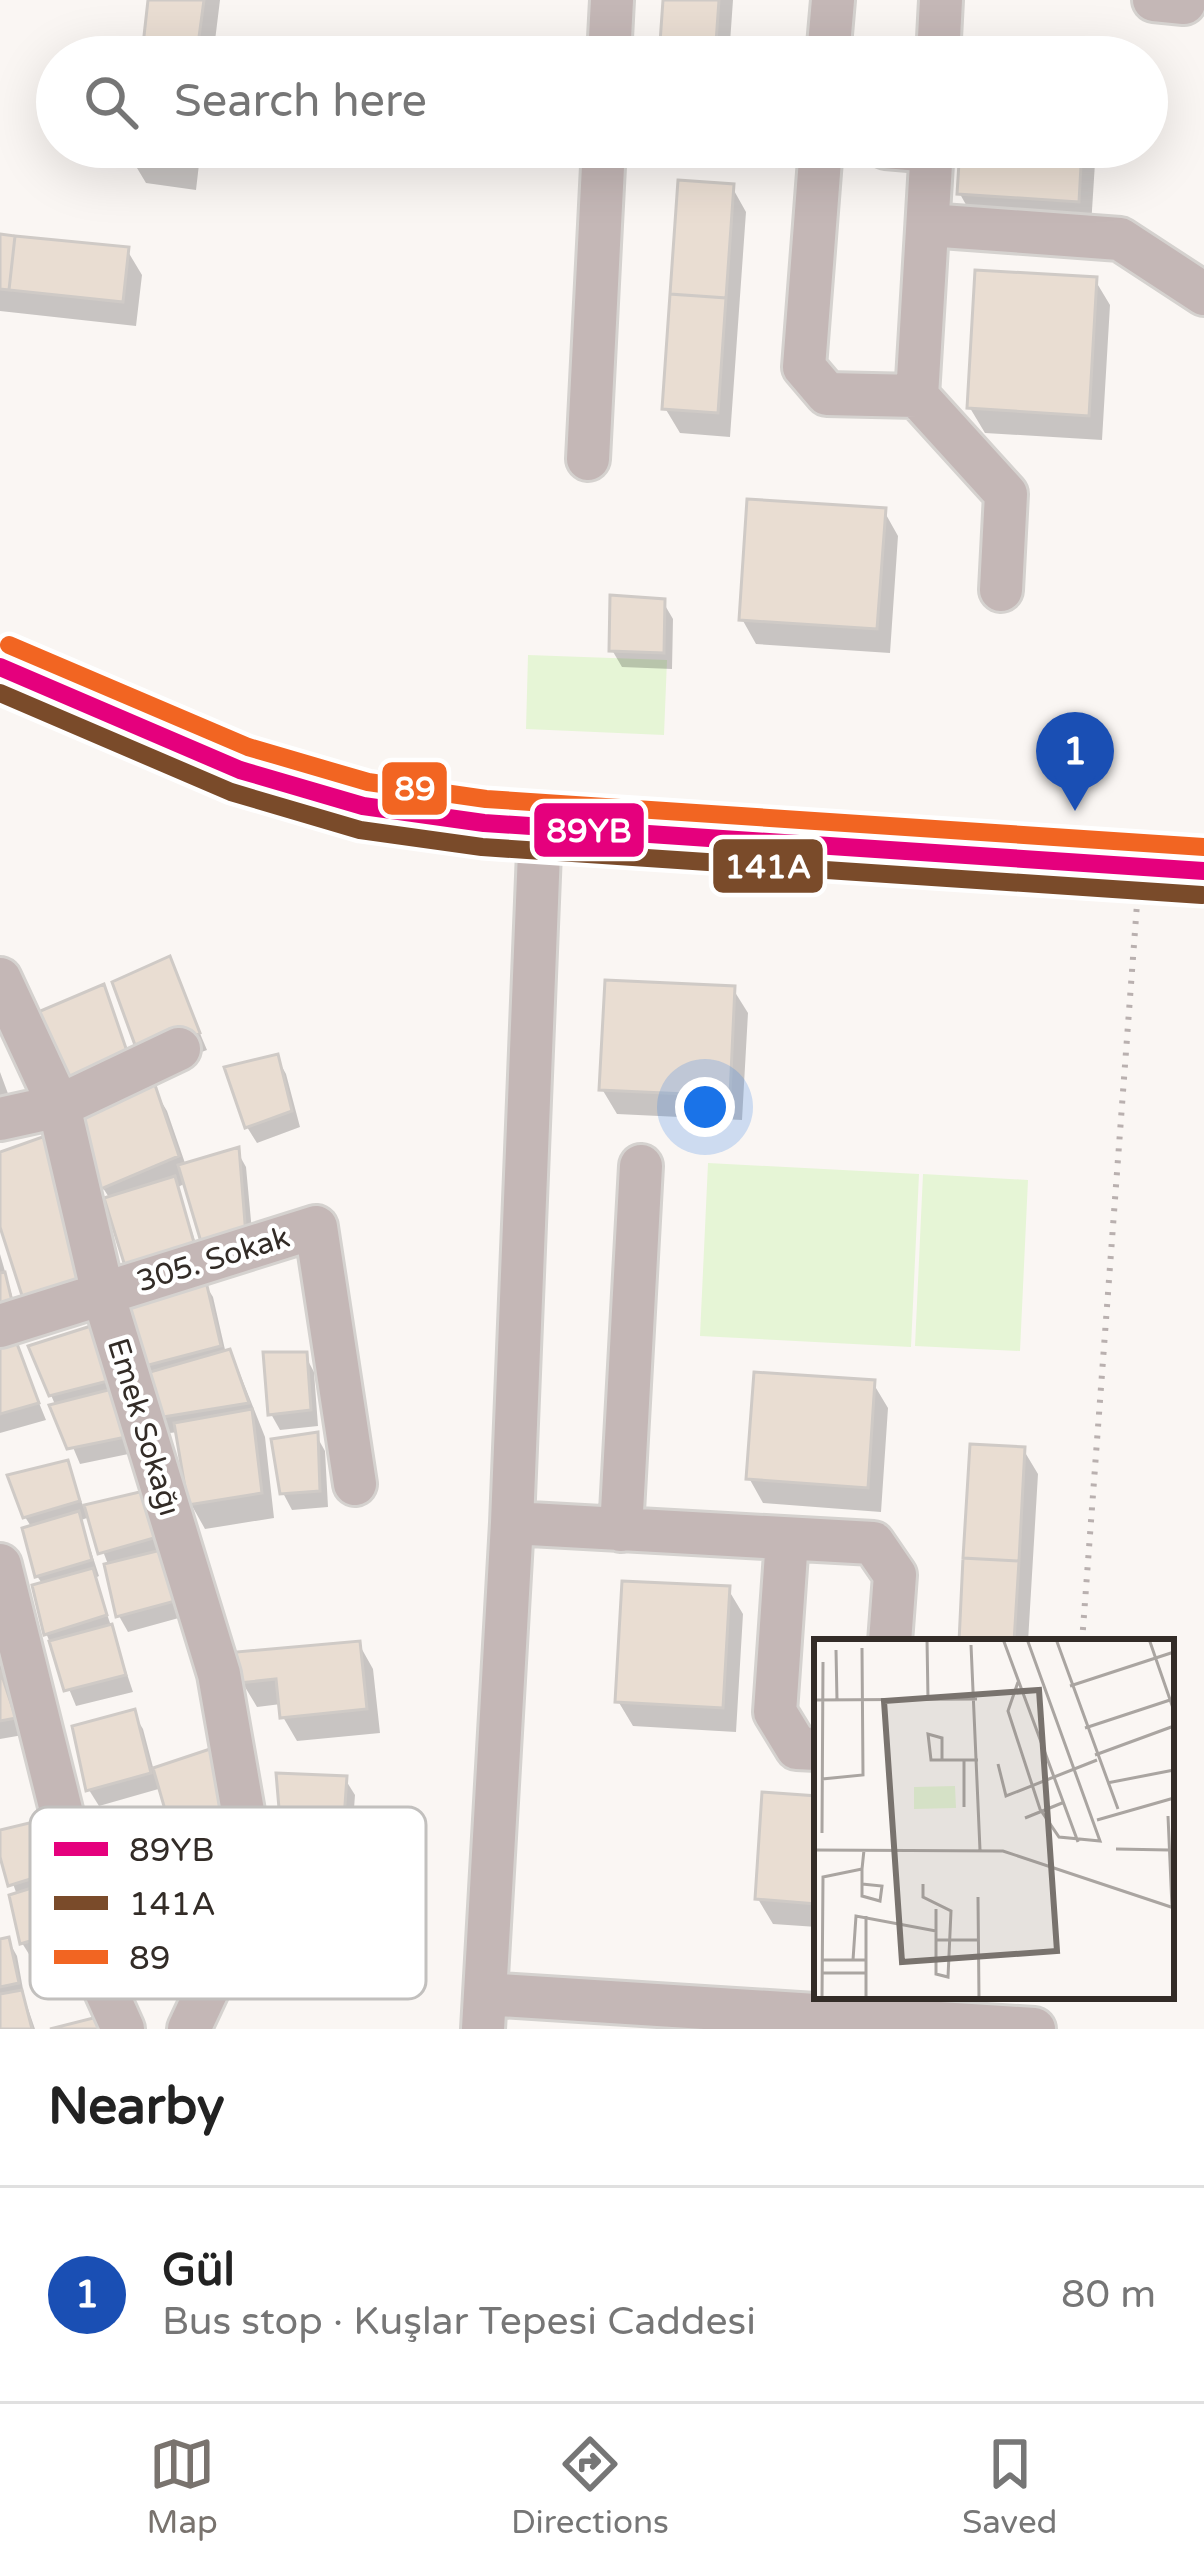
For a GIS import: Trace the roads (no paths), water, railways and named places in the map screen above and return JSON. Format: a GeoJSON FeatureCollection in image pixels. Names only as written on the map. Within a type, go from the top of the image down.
{"type":"FeatureCollection","features":[{"type":"Feature","properties":{"kind":"street"},"geometry":{"type":"LineString","coordinates":[[610,36],[612,0]]}},
{"type":"Feature","properties":{"kind":"street"},"geometry":{"type":"LineString","coordinates":[[830,36],[833,0]]}},
{"type":"Feature","properties":{"kind":"street"},"geometry":{"type":"LineString","coordinates":[[939,36],[941,0]]}},
{"type":"Feature","properties":{"kind":"street"},"geometry":{"type":"LineString","coordinates":[[588,459],[603,168]]}},
{"type":"Feature","properties":{"kind":"street"},"geometry":{"type":"LineString","coordinates":[[819,168],[804,367],[826,394],[917,396]]}},
{"type":"Feature","properties":{"kind":"street"},"geometry":{"type":"LineString","coordinates":[[931,168],[917,396],[1006,494],[1000,590]]}},
{"type":"Feature","properties":{"kind":"street"},"geometry":{"type":"LineString","coordinates":[[928,225],[1120,239],[1204,294]]}},
{"type":"Feature","properties":{"kind":"street"},"geometry":{"type":"LineString","coordinates":[[0,667],[240,770],[363,806],[540,827],[1204,871]]}},
{"type":"Feature","properties":{"kind":"street"},"geometry":{"type":"LineString","coordinates":[[540,827],[512,1523],[484,2012],[1034,2029]]}},
{"type":"Feature","properties":{"kind":"street","name":"Emek Sokağı"},"geometry":{"type":"LineString","coordinates":[[0,980],[59,1106],[103,1294],[219,1674],[242,1807]]}},
{"type":"Feature","properties":{"kind":"street"},"geometry":{"type":"LineString","coordinates":[[0,1119],[59,1106],[179,1049]]}},
{"type":"Feature","properties":{"kind":"street"},"geometry":{"type":"LineString","coordinates":[[621,1529],[641,1166]]}},
{"type":"Feature","properties":{"kind":"street","name":"305. Sokak"},"geometry":{"type":"LineString","coordinates":[[0,1326],[316,1227],[355,1484]]}},
{"type":"Feature","properties":{"kind":"street"},"geometry":{"type":"LineString","coordinates":[[512,1523],[873,1544],[896,1575],[890,1639]]}},
{"type":"Feature","properties":{"kind":"street"},"geometry":{"type":"LineString","coordinates":[[787,1539],[775,1712],[797,1748],[814,1749]]}},
{"type":"Feature","properties":{"kind":"street"},"geometry":{"type":"LineString","coordinates":[[0,1564],[60,1807]]}},
{"type":"Feature","properties":{"kind":"street"},"geometry":{"type":"LineString","coordinates":[[109,1999],[123,2029]]}},
{"type":"Feature","properties":{"kind":"street","name":"Emek Sokağı"},"geometry":{"type":"LineString","coordinates":[[189,2029],[203,1999]]}},
{"type":"Feature","properties":{"kind":"place","name":"Gül"},"geometry":{"type":"Point","coordinates":[1075,811]}}]}
